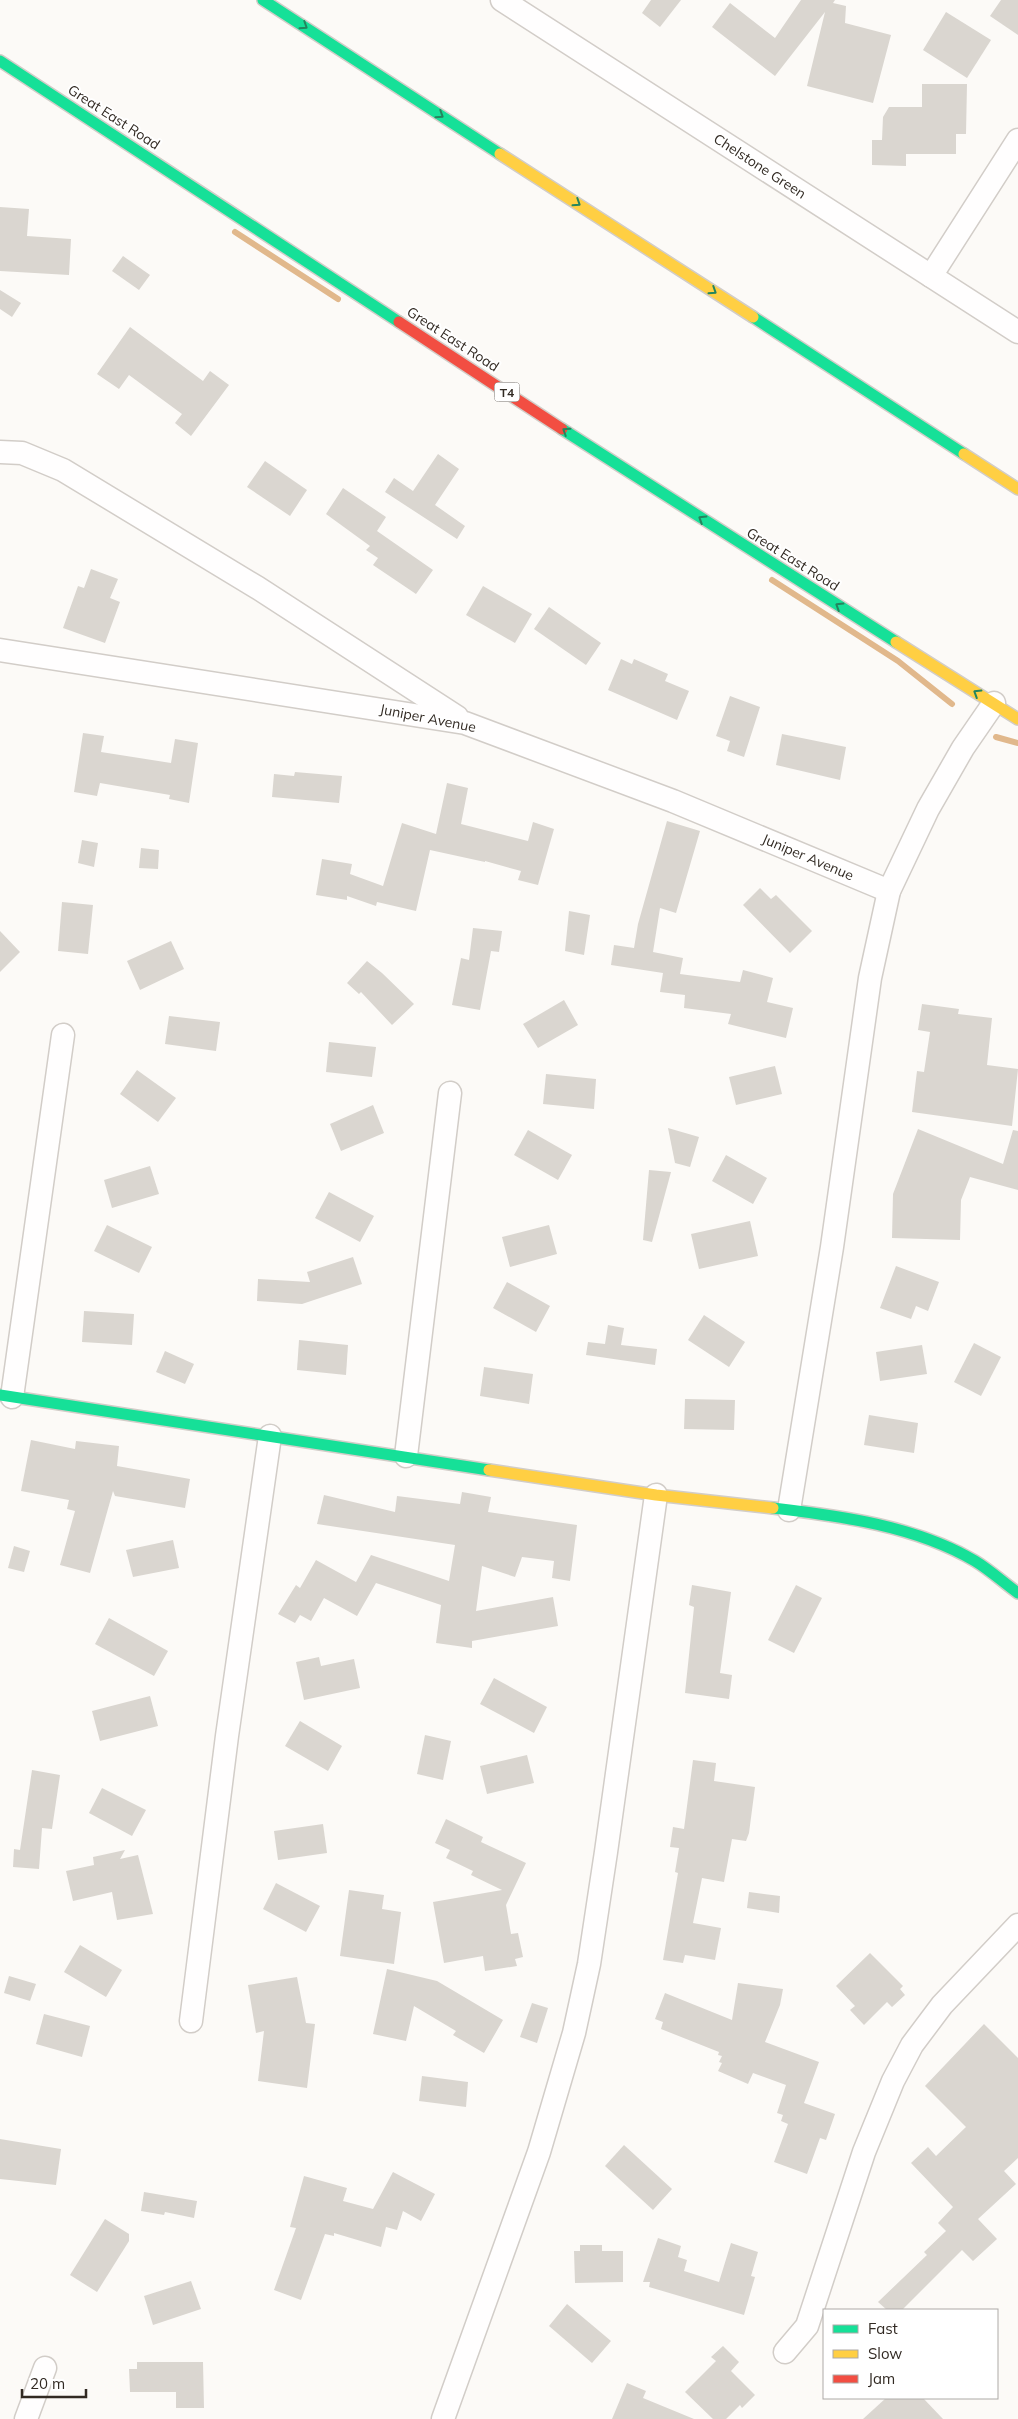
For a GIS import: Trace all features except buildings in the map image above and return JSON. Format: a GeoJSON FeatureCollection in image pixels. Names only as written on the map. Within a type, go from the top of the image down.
{"type":"FeatureCollection","features":[{"type":"Feature","properties":{"kind":"main road"},"geometry":{"type":"LineString","coordinates":[[263,0],[1018,489]]}},
{"type":"Feature","properties":{"kind":"main road","name":"Great East Road"},"geometry":{"type":"LineString","coordinates":[[0,61],[675,503],[1018,719]]}},
{"type":"Feature","properties":{"kind":"main road"},"geometry":{"type":"LineString","coordinates":[[6,1396],[656,1495],[789,1510],[883,1526],[925,1538],[975,1562],[1018,1592]]}},
{"type":"Feature","properties":{"kind":"street","name":"Chelstone Green"},"geometry":{"type":"LineString","coordinates":[[502,0],[1018,332]]}},
{"type":"Feature","properties":{"kind":"street"},"geometry":{"type":"LineString","coordinates":[[931,276],[1018,140]]}},
{"type":"Feature","properties":{"kind":"street"},"geometry":{"type":"LineString","coordinates":[[0,452],[22,453],[63,470],[258,588],[465,722]]}},
{"type":"Feature","properties":{"kind":"street","name":"Juniper Avenue"},"geometry":{"type":"LineString","coordinates":[[0,650],[465,722],[673,801],[889,891]]}},
{"type":"Feature","properties":{"kind":"street"},"geometry":{"type":"LineString","coordinates":[[789,1510],[832,1246],[870,978],[889,891],[928,809],[963,748],[994,703]]}},
{"type":"Feature","properties":{"kind":"street"},"geometry":{"type":"LineString","coordinates":[[6,1396],[63,1035]]}},
{"type":"Feature","properties":{"kind":"street"},"geometry":{"type":"LineString","coordinates":[[406,1456],[450,1093]]}},
{"type":"Feature","properties":{"kind":"street"},"geometry":{"type":"LineString","coordinates":[[191,2021],[227,1736],[270,1436]]}},
{"type":"Feature","properties":{"kind":"street"},"geometry":{"type":"LineString","coordinates":[[443,2419],[540,2152],[574,2033],[589,1964],[656,1495]]}},
{"type":"Feature","properties":{"kind":"street"},"geometry":{"type":"LineString","coordinates":[[785,2352],[807,2326],[864,2152],[893,2081],[912,2044],[942,2005],[1018,1925]]}},
{"type":"Feature","properties":{"kind":"street"},"geometry":{"type":"LineString","coordinates":[[26,2419],[45,2368]]}},
{"type":"Feature","properties":{"kind":"waterway"},"geometry":{"type":"LineString","coordinates":[[235,232],[338,299]]}},
{"type":"Feature","properties":{"kind":"waterway"},"geometry":{"type":"LineString","coordinates":[[772,580],[898,661],[952,704]]}},
{"type":"Feature","properties":{"kind":"waterway"},"geometry":{"type":"LineString","coordinates":[[996,737],[1018,743]]}},
{"type":"Feature","properties":{"kind":"traffic: fast"},"geometry":{"type":"LineString","coordinates":[[263,0],[500,154]]}},
{"type":"Feature","properties":{"kind":"traffic: fast"},"geometry":{"type":"LineString","coordinates":[[0,61],[399,322]]}},
{"type":"Feature","properties":{"kind":"traffic: fast"},"geometry":{"type":"LineString","coordinates":[[753,317],[964,454]]}},
{"type":"Feature","properties":{"kind":"traffic: fast"},"geometry":{"type":"LineString","coordinates":[[562,429],[896,642]]}},
{"type":"Feature","properties":{"kind":"traffic: fast"},"geometry":{"type":"LineString","coordinates":[[0,1395],[489,1470]]}},
{"type":"Feature","properties":{"kind":"traffic: fast"},"geometry":{"type":"LineString","coordinates":[[773,1508],[877,1524],[928,1539],[975,1561],[1018,1593]]}},
{"type":"Feature","properties":{"kind":"traffic: slow"},"geometry":{"type":"LineString","coordinates":[[500,154],[753,317]]}},
{"type":"Feature","properties":{"kind":"traffic: slow"},"geometry":{"type":"LineString","coordinates":[[964,454],[1018,489]]}},
{"type":"Feature","properties":{"kind":"traffic: slow"},"geometry":{"type":"LineString","coordinates":[[896,642],[1018,719]]}},
{"type":"Feature","properties":{"kind":"traffic: slow"},"geometry":{"type":"LineString","coordinates":[[489,1470],[656,1495],[773,1508]]}},
{"type":"Feature","properties":{"kind":"traffic: jam"},"geometry":{"type":"LineString","coordinates":[[399,322],[562,429]]}}]}
